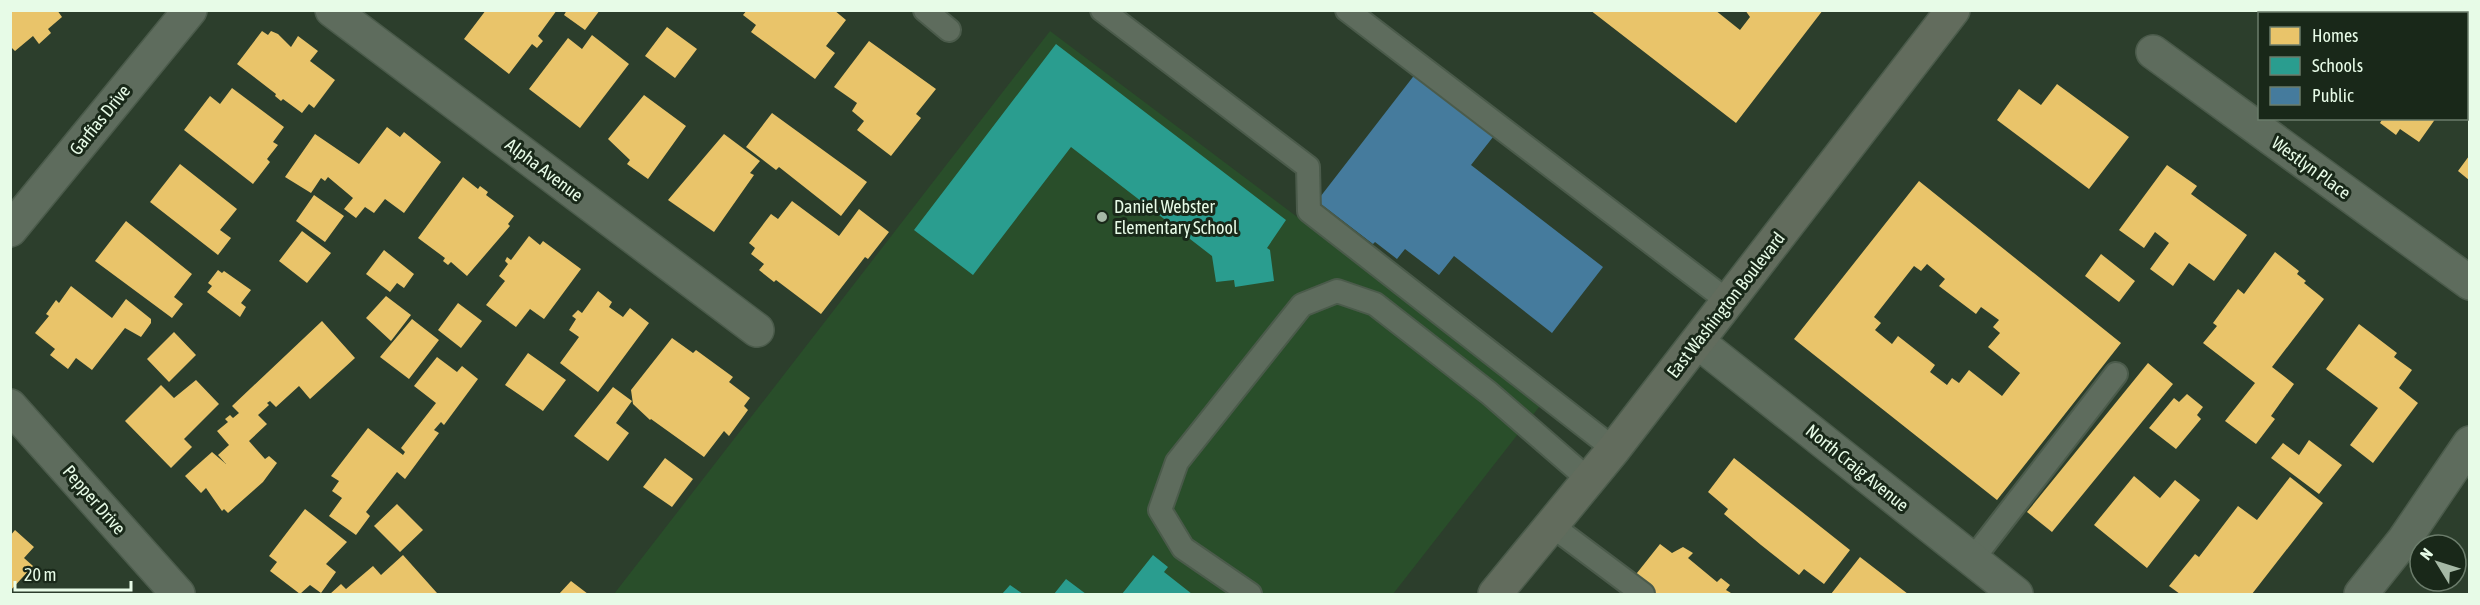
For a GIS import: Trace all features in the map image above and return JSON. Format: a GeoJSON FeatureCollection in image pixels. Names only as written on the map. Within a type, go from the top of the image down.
{"type":"FeatureCollection","features":[{"type":"Feature","properties":{"kind":"main road","name":"East Washington Boulevard"},"geometry":{"type":"LineString","coordinates":[[1495,594],[1698,342],[1953,10]]}},
{"type":"Feature","properties":{"kind":"street","name":"Garfias Drive"},"geometry":{"type":"LineString","coordinates":[[10,230],[190,10]]}},
{"type":"Feature","properties":{"kind":"street","name":"Alpha Avenue"},"geometry":{"type":"LineString","coordinates":[[332,10],[756,330]]}},
{"type":"Feature","properties":{"kind":"street","name":"Westlyn Place"},"geometry":{"type":"LineString","coordinates":[[2153,52],[2469,283]]}},
{"type":"Feature","properties":{"kind":"street","name":"North Craig Avenue"},"geometry":{"type":"LineString","coordinates":[[1698,342],[2016,594]]}},
{"type":"Feature","properties":{"kind":"street","name":"Pepper Drive"},"geometry":{"type":"LineString","coordinates":[[10,406],[160,588]]}},
{"type":"Feature","properties":{"kind":"street"},"geometry":{"type":"LineString","coordinates":[[2361,594],[2404,540],[2469,442]]}},
{"type":"Feature","properties":{"kind":"lane"},"geometry":{"type":"LineString","coordinates":[[925,10],[949,30]]}},
{"type":"Feature","properties":{"kind":"lane"},"geometry":{"type":"LineString","coordinates":[[1102,10],[1308,167],[1309,211],[1614,449]]}},
{"type":"Feature","properties":{"kind":"lane"},"geometry":{"type":"LineString","coordinates":[[1347,10],[1729,302]]}},
{"type":"Feature","properties":{"kind":"lane"},"geometry":{"type":"LineString","coordinates":[[1250,594],[1183,548],[1160,510],[1177,462],[1302,305],[1337,291],[1375,304],[1489,393],[1588,480]]}},
{"type":"Feature","properties":{"kind":"lane"},"geometry":{"type":"LineString","coordinates":[[1971,560],[2116,374]]}},
{"type":"Feature","properties":{"kind":"lane"},"geometry":{"type":"LineString","coordinates":[[1551,525],[1643,594]]}},
{"type":"Feature","properties":{"kind":"shaded area","name":"Daniel Webster Elementary School"},"geometry":{"type":"Polygon","coordinates":[[[1050,31],[1543,402],[1393,594],[614,594],[1050,31]]]}},
{"type":"Feature","properties":{"kind":"building: Homes"},"geometry":{"type":"Polygon","coordinates":[[[10,10],[57,10],[62,17],[48,29],[51,33],[39,44],[33,36],[15,51],[10,46],[10,10]]]}},
{"type":"Feature","properties":{"kind":"building: Homes"},"geometry":{"type":"Polygon","coordinates":[[[486,10],[557,10],[538,36],[543,41],[537,48],[532,44],[509,74],[464,39],[486,10]]]}},
{"type":"Feature","properties":{"kind":"building: Homes"},"geometry":{"type":"Polygon","coordinates":[[[567,10],[600,10],[585,30],[564,15],[567,10]]]}},
{"type":"Feature","properties":{"kind":"building: Homes"},"geometry":{"type":"Polygon","coordinates":[[[747,10],[834,10],[846,20],[826,46],[835,53],[815,79],[751,32],[756,25],[743,15],[747,10]]]}},
{"type":"Feature","properties":{"kind":"building: Homes"},"geometry":{"type":"Polygon","coordinates":[[[1590,10],[1715,10],[1740,30],[1750,17],[1745,10],[1823,10],[1736,123],[1590,10]]]}},
{"type":"Feature","properties":{"kind":"building: Homes"},"geometry":{"type":"Polygon","coordinates":[[[2266,10],[2347,10],[2349,12],[2266,12],[2266,10]]]}},
{"type":"Feature","properties":{"kind":"building: Homes"},"geometry":{"type":"Polygon","coordinates":[[[667,27],[697,49],[675,78],[645,56],[667,27]]]}},
{"type":"Feature","properties":{"kind":"building: Homes"},"geometry":{"type":"Polygon","coordinates":[[[262,31],[268,35],[271,31],[278,34],[291,47],[298,36],[318,51],[310,61],[335,80],[314,108],[309,104],[302,113],[283,99],[281,101],[275,96],[276,94],[237,64],[262,31]]]}},
{"type":"Feature","properties":{"kind":"building: Homes"},"geometry":{"type":"Polygon","coordinates":[[[592,35],[629,64],[580,128],[529,89],[568,38],[582,49],[592,35]]]}},
{"type":"Feature","properties":{"kind":"building: Homes"},"geometry":{"type":"Polygon","coordinates":[[[869,41],[936,89],[916,114],[921,118],[891,156],[857,130],[864,121],[852,111],[857,103],[834,87],[869,41]]]}},
{"type":"Feature","properties":{"kind":"building: Homes"},"geometry":{"type":"Polygon","coordinates":[[[2057,84],[2129,137],[2089,189],[1997,120],[2019,89],[2041,105],[2057,84]]]}},
{"type":"Feature","properties":{"kind":"building: Homes"},"geometry":{"type":"Polygon","coordinates":[[[232,88],[284,127],[273,142],[278,145],[267,159],[270,162],[253,184],[184,130],[210,96],[220,104],[232,88]]]}},
{"type":"Feature","properties":{"kind":"building: Homes"},"geometry":{"type":"Polygon","coordinates":[[[644,95],[686,126],[648,179],[627,164],[630,160],[608,139],[644,95]]]}},
{"type":"Feature","properties":{"kind":"building: Homes"},"geometry":{"type":"Polygon","coordinates":[[[772,113],[867,182],[841,216],[779,167],[776,170],[746,147],[772,113]]]}},
{"type":"Feature","properties":{"kind":"building: Homes"},"geometry":{"type":"Polygon","coordinates":[[[2382,120],[2435,120],[2419,142],[2400,129],[2396,135],[2380,123],[2382,120]]]}},
{"type":"Feature","properties":{"kind":"building: Homes"},"geometry":{"type":"Polygon","coordinates":[[[387,127],[400,137],[404,132],[441,162],[404,213],[385,199],[374,213],[365,207],[356,218],[344,209],[353,198],[328,177],[325,181],[321,178],[311,193],[285,177],[315,134],[359,164],[387,127]]]}},
{"type":"Feature","properties":{"kind":"building: Homes"},"geometry":{"type":"Polygon","coordinates":[[[724,134],[760,161],[750,173],[754,175],[714,232],[668,200],[724,134]]]}},
{"type":"Feature","properties":{"kind":"building: Homes"},"geometry":{"type":"Polygon","coordinates":[[[2469,156],[2469,180],[2458,171],[2469,156]]]}},
{"type":"Feature","properties":{"kind":"building: Homes"},"geometry":{"type":"Polygon","coordinates":[[[180,164],[237,209],[220,230],[231,238],[218,255],[150,202],[180,164]]]}},
{"type":"Feature","properties":{"kind":"building: Homes"},"geometry":{"type":"Polygon","coordinates":[[[2167,165],[2197,186],[2191,194],[2247,235],[2214,281],[2189,263],[2173,286],[2150,269],[2169,243],[2155,232],[2144,248],[2119,230],[2167,165]]]}},
{"type":"Feature","properties":{"kind":"building: Homes"},"geometry":{"type":"Polygon","coordinates":[[[463,177],[478,189],[480,186],[488,192],[486,195],[514,216],[508,224],[510,226],[467,276],[451,262],[448,265],[443,261],[445,258],[418,238],[463,177]]]}},
{"type":"Feature","properties":{"kind":"building: Homes"},"geometry":{"type":"Polygon","coordinates":[[[1919,181],[2121,343],[1997,500],[1794,339],[1919,181]],[[1927,264],[1921,271],[1914,266],[1874,317],[1881,323],[1875,330],[1892,344],[1898,336],[1935,365],[1930,372],[1947,385],[1952,378],[1959,383],[1969,370],[2002,396],[2020,373],[1988,347],[2000,333],[1993,327],[1999,320],[1981,307],[1976,314],[1939,286],[1945,279],[1927,264]]]}},
{"type":"Feature","properties":{"kind":"building: Homes"},"geometry":{"type":"Polygon","coordinates":[[[314,195],[344,216],[325,242],[296,221],[314,195]]]}},
{"type":"Feature","properties":{"kind":"building: Homes"},"geometry":{"type":"Polygon","coordinates":[[[792,201],[839,236],[859,209],[889,232],[868,259],[865,257],[821,314],[759,270],[764,264],[751,254],[755,248],[749,243],[771,214],[778,219],[792,201]]]}},
{"type":"Feature","properties":{"kind":"building: Homes"},"geometry":{"type":"Polygon","coordinates":[[[126,221],[192,274],[174,297],[183,304],[172,318],[95,261],[126,221]]]}},
{"type":"Feature","properties":{"kind":"building: Homes"},"geometry":{"type":"Polygon","coordinates":[[[302,231],[331,253],[307,283],[279,261],[302,231]]]}},
{"type":"Feature","properties":{"kind":"building: Homes"},"geometry":{"type":"Polygon","coordinates":[[[529,236],[540,245],[543,241],[581,269],[544,319],[530,309],[516,327],[486,305],[505,281],[499,276],[508,264],[505,261],[507,257],[511,260],[529,236]]]}},
{"type":"Feature","properties":{"kind":"building: Homes"},"geometry":{"type":"Polygon","coordinates":[[[384,250],[414,274],[404,288],[397,283],[390,292],[366,274],[384,250]]]}},
{"type":"Feature","properties":{"kind":"building: Homes"},"geometry":{"type":"Polygon","coordinates":[[[2275,252],[2299,271],[2297,274],[2306,281],[2304,283],[2324,299],[2272,367],[2294,384],[2271,416],[2275,419],[2256,444],[2225,421],[2255,383],[2203,343],[2217,326],[2213,323],[2238,289],[2244,294],[2275,252]]]}},
{"type":"Feature","properties":{"kind":"building: Homes"},"geometry":{"type":"Polygon","coordinates":[[[2101,254],[2135,281],[2119,302],[2085,276],[2101,254]]]}},
{"type":"Feature","properties":{"kind":"building: Homes"},"geometry":{"type":"Polygon","coordinates":[[[218,270],[222,273],[224,271],[251,290],[241,303],[246,307],[240,317],[207,292],[212,286],[208,283],[218,270]]]}},
{"type":"Feature","properties":{"kind":"building: Homes"},"geometry":{"type":"Polygon","coordinates":[[[71,286],[112,318],[126,299],[151,319],[151,323],[141,337],[125,328],[92,370],[76,358],[68,369],[50,355],[55,349],[35,333],[49,316],[46,314],[56,300],[59,303],[71,286]]]}},
{"type":"Feature","properties":{"kind":"building: Homes"},"geometry":{"type":"Polygon","coordinates":[[[598,291],[612,302],[609,307],[623,317],[630,308],[649,323],[598,392],[560,363],[579,337],[569,330],[576,319],[572,316],[578,310],[582,313],[598,291]]]}},
{"type":"Feature","properties":{"kind":"building: Homes"},"geometry":{"type":"Polygon","coordinates":[[[386,296],[411,315],[391,341],[366,318],[386,296]]]}},
{"type":"Feature","properties":{"kind":"building: Homes"},"geometry":{"type":"Polygon","coordinates":[[[458,303],[482,321],[461,348],[438,330],[458,303]]]}},
{"type":"Feature","properties":{"kind":"building: Homes"},"geometry":{"type":"Polygon","coordinates":[[[412,319],[439,340],[409,379],[380,357],[412,319]]]}},
{"type":"Feature","properties":{"kind":"building: Homes"},"geometry":{"type":"Polygon","coordinates":[[[322,321],[355,358],[310,399],[299,386],[276,407],[270,401],[267,403],[269,405],[258,415],[267,424],[249,441],[265,459],[269,456],[277,463],[263,482],[228,513],[224,509],[222,511],[206,488],[201,493],[185,476],[212,452],[226,464],[218,455],[229,445],[217,431],[228,422],[225,419],[230,415],[233,418],[239,413],[232,406],[322,321]]]}},
{"type":"Feature","properties":{"kind":"building: Homes"},"geometry":{"type":"Polygon","coordinates":[[[2359,324],[2397,353],[2394,357],[2412,370],[2399,388],[2418,403],[2373,463],[2350,445],[2378,408],[2326,369],[2359,324]]]}},
{"type":"Feature","properties":{"kind":"building: Homes"},"geometry":{"type":"Polygon","coordinates":[[[174,332],[196,355],[169,382],[147,359],[174,332]]]}},
{"type":"Feature","properties":{"kind":"building: Homes"},"geometry":{"type":"Polygon","coordinates":[[[672,338],[693,353],[696,350],[733,377],[729,382],[750,398],[744,406],[748,410],[729,436],[724,431],[704,457],[650,420],[633,404],[631,390],[672,338]]]}},
{"type":"Feature","properties":{"kind":"building: Homes"},"geometry":{"type":"Polygon","coordinates":[[[528,353],[566,380],[543,411],[505,385],[528,353]]]}},
{"type":"Feature","properties":{"kind":"building: Homes"},"geometry":{"type":"Polygon","coordinates":[[[437,357],[457,372],[462,366],[478,379],[444,425],[441,422],[434,430],[439,433],[405,479],[397,472],[366,512],[370,516],[356,535],[329,516],[342,498],[332,491],[339,481],[331,476],[368,428],[403,455],[405,452],[401,448],[436,403],[414,386],[437,357]]]}},
{"type":"Feature","properties":{"kind":"building: Homes"},"geometry":{"type":"Polygon","coordinates":[[[2148,363],[2173,384],[2052,532],[2027,512],[2148,363]]]}},
{"type":"Feature","properties":{"kind":"building: Homes"},"geometry":{"type":"Polygon","coordinates":[[[196,380],[219,404],[184,439],[192,447],[171,468],[125,421],[161,385],[174,398],[196,380]]]}},
{"type":"Feature","properties":{"kind":"building: Homes"},"geometry":{"type":"Polygon","coordinates":[[[613,387],[632,401],[616,423],[629,433],[608,461],[574,436],[613,387]]]}},
{"type":"Feature","properties":{"kind":"building: Homes"},"geometry":{"type":"Polygon","coordinates":[[[2187,394],[2203,407],[2197,415],[2201,419],[2176,449],[2149,428],[2174,398],[2179,402],[2187,394]]]}},
{"type":"Feature","properties":{"kind":"building: Homes"},"geometry":{"type":"Polygon","coordinates":[[[2309,440],[2342,465],[2319,494],[2271,458],[2283,443],[2299,455],[2309,440]]]}},
{"type":"Feature","properties":{"kind":"building: Homes"},"geometry":{"type":"Polygon","coordinates":[[[665,458],[693,479],[672,507],[643,487],[665,458]]]}},
{"type":"Feature","properties":{"kind":"building: Homes"},"geometry":{"type":"Polygon","coordinates":[[[1734,458],[1850,550],[1824,584],[1804,569],[1799,575],[1761,545],[1724,514],[1728,509],[1708,492],[1734,458]]]}},
{"type":"Feature","properties":{"kind":"building: Homes"},"geometry":{"type":"Polygon","coordinates":[[[2134,476],[2160,498],[2175,480],[2200,500],[2147,568],[2094,525],[2134,476]]]}},
{"type":"Feature","properties":{"kind":"building: Homes"},"geometry":{"type":"Polygon","coordinates":[[[2290,477],[2323,503],[2252,594],[2180,594],[2169,586],[2195,554],[2199,557],[2238,506],[2257,520],[2290,477]]]}},
{"type":"Feature","properties":{"kind":"building: Homes"},"geometry":{"type":"Polygon","coordinates":[[[397,504],[423,530],[400,552],[374,526],[397,504]]]}},
{"type":"Feature","properties":{"kind":"building: Homes"},"geometry":{"type":"Polygon","coordinates":[[[305,509],[347,542],[326,564],[336,572],[321,593],[310,585],[300,594],[270,571],[277,562],[269,556],[305,509]]]}},
{"type":"Feature","properties":{"kind":"building: Homes"},"geometry":{"type":"Polygon","coordinates":[[[15,530],[34,547],[24,558],[33,566],[10,591],[10,536],[15,530]]]}},
{"type":"Feature","properties":{"kind":"building: Homes"},"geometry":{"type":"Polygon","coordinates":[[[1660,544],[1672,553],[1683,547],[1693,553],[1688,558],[1717,582],[1721,578],[1730,585],[1726,590],[1731,593],[1654,594],[1633,578],[1660,544]]]}},
{"type":"Feature","properties":{"kind":"building: Homes"},"geometry":{"type":"Polygon","coordinates":[[[403,555],[437,593],[330,594],[341,584],[346,589],[373,566],[381,575],[403,555]]]}},
{"type":"Feature","properties":{"kind":"building: Homes"},"geometry":{"type":"Polygon","coordinates":[[[1860,557],[1908,594],[1831,594],[1860,557]]]}},
{"type":"Feature","properties":{"kind":"building: Homes"},"geometry":{"type":"Polygon","coordinates":[[[571,581],[588,594],[559,594],[571,581]]]}},
{"type":"Feature","properties":{"kind":"building: Schools"},"geometry":{"type":"Polygon","coordinates":[[[1056,44],[1286,220],[1267,248],[1270,250],[1274,281],[1235,287],[1234,280],[1216,282],[1212,256],[1071,147],[973,275],[914,230],[1056,44]]]}},
{"type":"Feature","properties":{"kind":"building: Schools"},"geometry":{"type":"Polygon","coordinates":[[[1153,555],[1168,567],[1164,572],[1192,594],[1122,594],[1153,555]]]}},
{"type":"Feature","properties":{"kind":"building: Schools"},"geometry":{"type":"Polygon","coordinates":[[[1066,579],[1086,594],[1054,594],[1066,579]]]}},
{"type":"Feature","properties":{"kind":"building: Schools"},"geometry":{"type":"Polygon","coordinates":[[[1010,585],[1023,594],[1002,594],[1010,585]]]}},
{"type":"Feature","properties":{"kind":"building: Public"},"geometry":{"type":"Polygon","coordinates":[[[1416,73],[1473,117],[1471,119],[1493,137],[1471,165],[1603,267],[1552,333],[1454,256],[1439,275],[1405,249],[1397,259],[1375,242],[1373,244],[1317,201],[1416,73]]]}},
{"type":"Feature","properties":{"kind":"place","name":"Daniel Webster Elementary School"},"geometry":{"type":"Point","coordinates":[1102,217]}}]}
